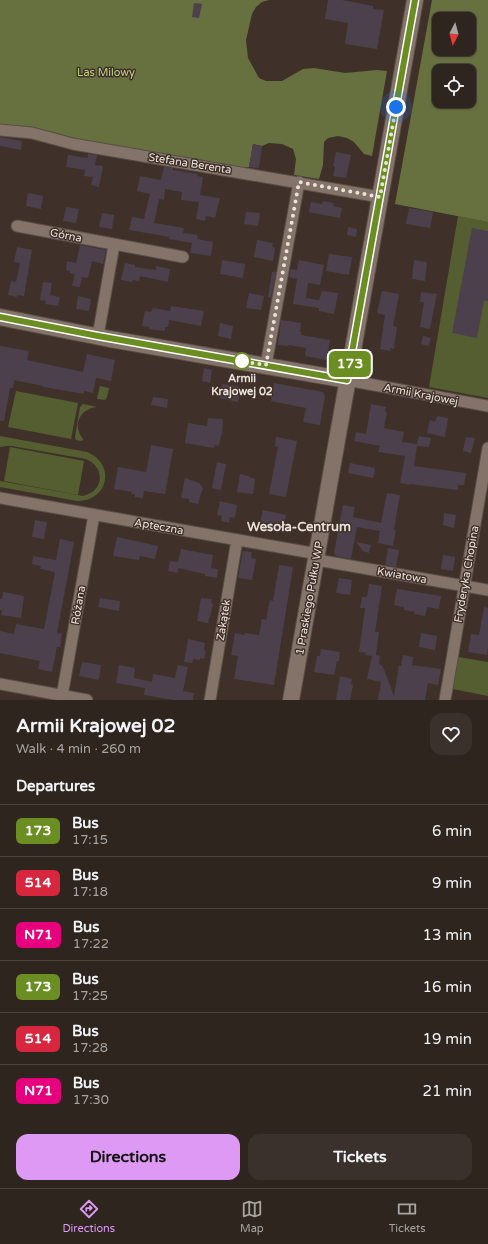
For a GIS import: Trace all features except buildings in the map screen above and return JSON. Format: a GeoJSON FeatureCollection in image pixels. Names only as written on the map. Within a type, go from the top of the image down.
{"type":"FeatureCollection","features":[{"type":"Feature","properties":{"kind":"street","name":"1 Praskiego Pułku WP"},"geometry":{"type":"LineString","coordinates":[[291,700],[415,0]]}},
{"type":"Feature","properties":{"kind":"street","name":"Stefana Berenta"},"geometry":{"type":"LineString","coordinates":[[0,130],[32,132],[73,144],[380,197]]}},
{"type":"Feature","properties":{"kind":"street"},"geometry":{"type":"LineString","coordinates":[[266,365],[299,182]]}},
{"type":"Feature","properties":{"kind":"street","name":"Górna"},"geometry":{"type":"LineString","coordinates":[[17,226],[183,257]]}},
{"type":"Feature","properties":{"kind":"street"},"geometry":{"type":"LineString","coordinates":[[98,336],[114,245]]}},
{"type":"Feature","properties":{"kind":"street","name":"Armii Krajowej"},"geometry":{"type":"LineString","coordinates":[[0,317],[488,406]]}},
{"type":"Feature","properties":{"kind":"street","name":"Fryderyka Chopina"},"geometry":{"type":"LineString","coordinates":[[445,700],[488,448]]}},
{"type":"Feature","properties":{"kind":"street","name":"Apteczna"},"geometry":{"type":"LineString","coordinates":[[0,498],[236,540],[317,557]]}},
{"type":"Feature","properties":{"kind":"street","name":"Różana"},"geometry":{"type":"LineString","coordinates":[[62,696],[94,515]]}},
{"type":"Feature","properties":{"kind":"street","name":"Zakątek"},"geometry":{"type":"LineString","coordinates":[[210,700],[236,540]]}},
{"type":"Feature","properties":{"kind":"street","name":"Kwiatowa"},"geometry":{"type":"LineString","coordinates":[[317,557],[488,590]]}},
{"type":"Feature","properties":{"kind":"street"},"geometry":{"type":"LineString","coordinates":[[0,684],[87,700]]}},
{"type":"Feature","properties":{"kind":"green space","name":"Las Milowy"},"geometry":{"type":"Polygon","coordinates":[[[0,0],[269,0],[262,2],[256,7],[252,14],[246,40],[248,58],[259,78],[266,81],[282,81],[303,69],[314,68],[345,73],[377,70],[387,71],[372,156],[364,154],[354,142],[347,138],[338,136],[328,138],[324,142],[323,165],[319,179],[294,175],[296,159],[293,149],[282,144],[269,143],[262,146],[253,144],[249,167],[238,169],[133,152],[37,129],[0,125],[0,0]]]}},
{"type":"Feature","properties":{"kind":"green space"},"geometry":{"type":"Polygon","coordinates":[[[432,0],[488,0],[488,222],[395,204],[432,0]]]}},
{"type":"Feature","properties":{"kind":"green space"},"geometry":{"type":"Polygon","coordinates":[[[458,216],[488,222],[488,398],[429,387],[458,216]]]}},
{"type":"Feature","properties":{"kind":"green space"},"geometry":{"type":"Polygon","coordinates":[[[100,386],[109,388],[105,400],[97,399],[100,386]]]}},
{"type":"Feature","properties":{"kind":"green space"},"geometry":{"type":"Polygon","coordinates":[[[16,391],[78,403],[71,439],[8,427],[16,391]]]}},
{"type":"Feature","properties":{"kind":"green space"},"geometry":{"type":"Polygon","coordinates":[[[83,404],[97,407],[86,411],[80,418],[78,428],[83,439],[82,441],[76,440],[75,437],[80,407],[83,404]]]}},
{"type":"Feature","properties":{"kind":"green space"},"geometry":{"type":"Polygon","coordinates":[[[0,436],[87,452],[96,458],[102,465],[105,473],[105,481],[102,489],[96,495],[88,499],[77,501],[0,487],[0,481],[83,496],[95,489],[99,484],[100,479],[97,467],[86,459],[12,446],[0,447],[0,436]]]}},
{"type":"Feature","properties":{"kind":"green space"},"geometry":{"type":"Polygon","coordinates":[[[10,447],[84,461],[78,495],[4,481],[10,447]]]}},
{"type":"Feature","properties":{"kind":"green space"},"geometry":{"type":"Polygon","coordinates":[[[458,657],[488,662],[488,696],[453,689],[458,657]]]}},
{"type":"Feature","properties":{"kind":"bus line","name":"173"},"geometry":{"type":"LineString","coordinates":[[0,317],[347,380],[415,0]]}},
{"type":"Feature","properties":{"kind":"place","name":"Armii Krajowej 02"},"geometry":{"type":"Point","coordinates":[242,361]}},
{"type":"Feature","properties":{"kind":"district","name":"Wesoła-Centrum"},"geometry":{"type":"Point","coordinates":[299,526]}},
{"type":"Feature","properties":{"kind":"route"},"geometry":{"type":"LineString","coordinates":[[242,361],[240,361],[266,365],[299,182],[380,197],[396,107]]}}]}
